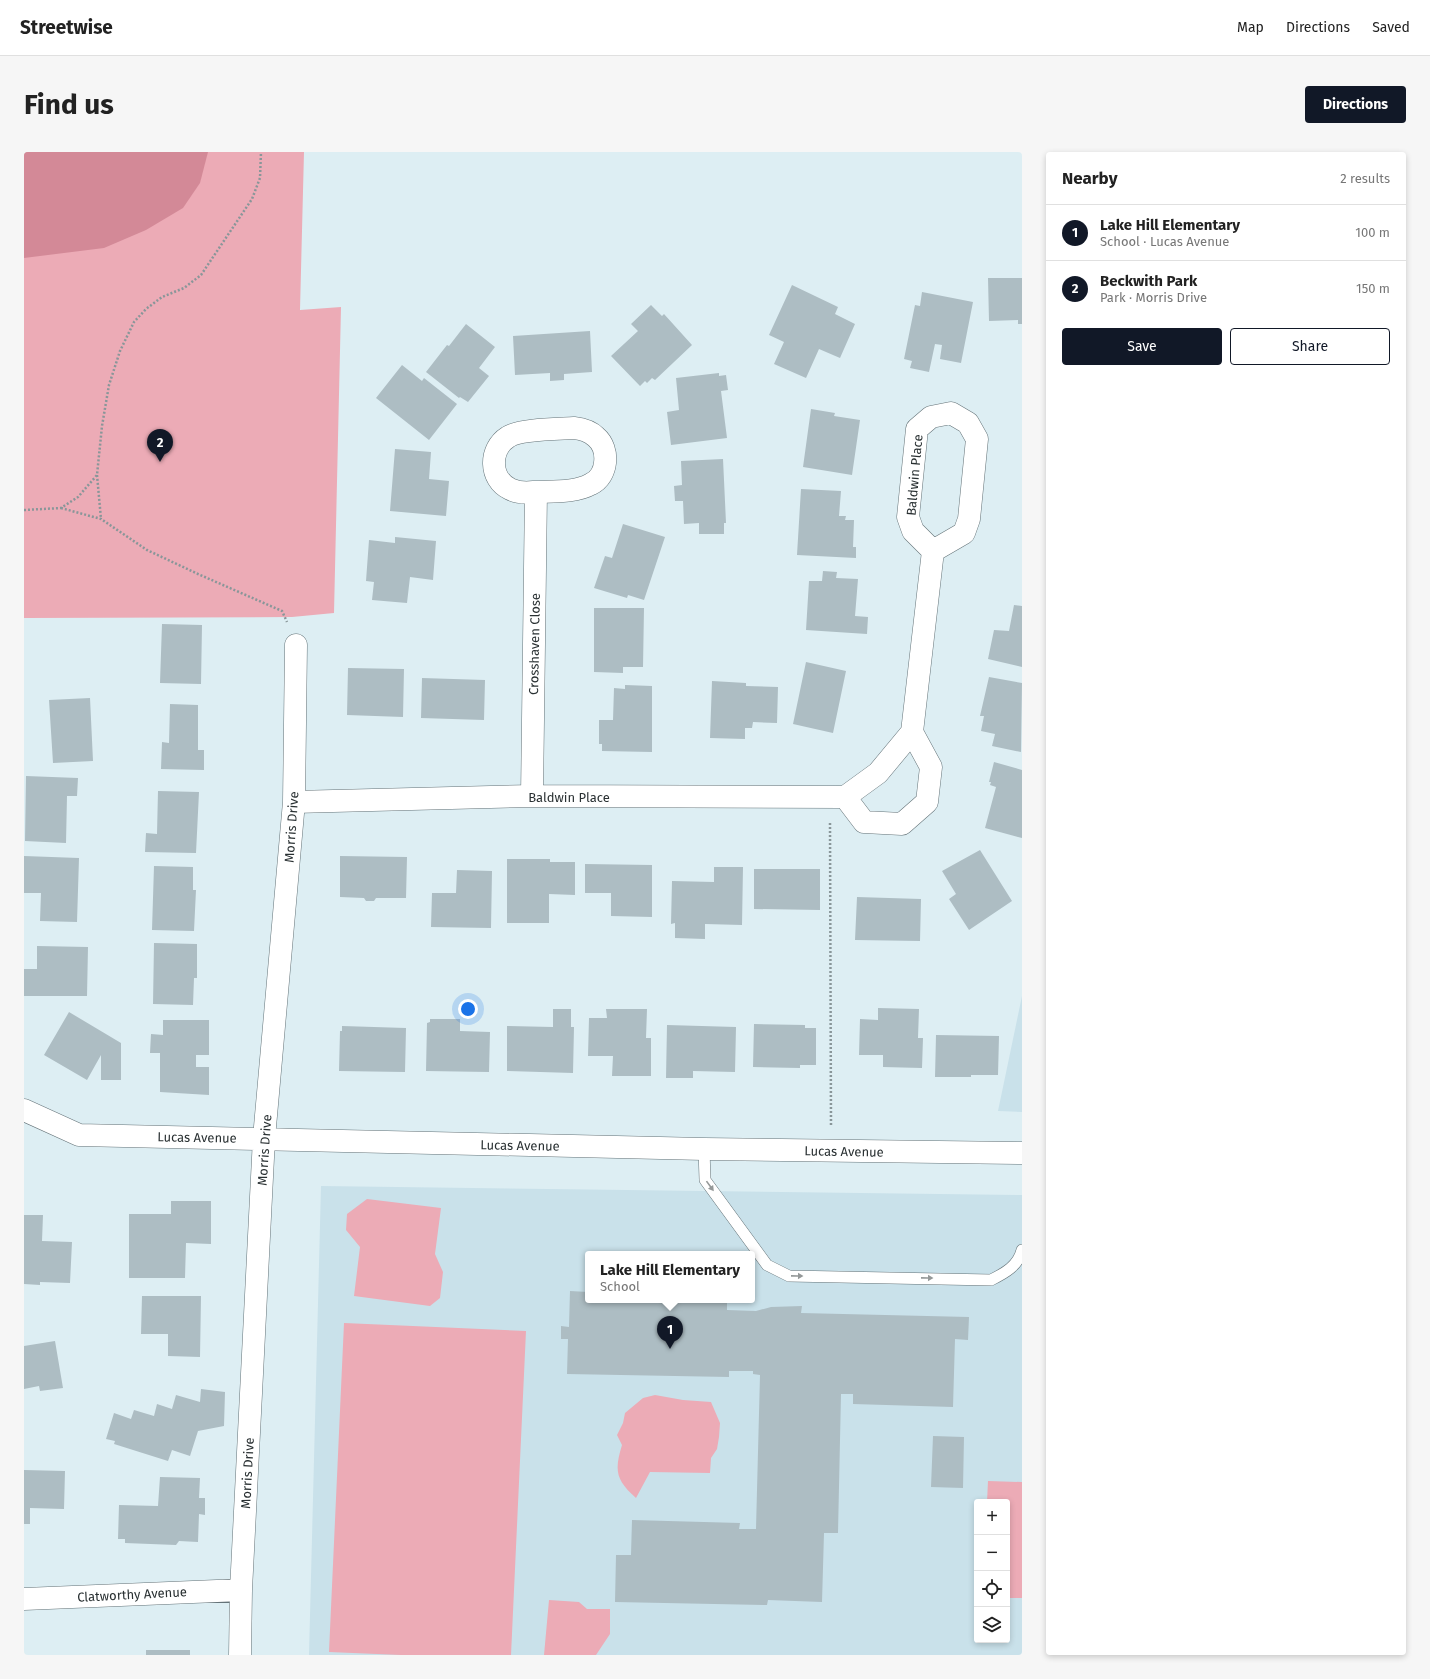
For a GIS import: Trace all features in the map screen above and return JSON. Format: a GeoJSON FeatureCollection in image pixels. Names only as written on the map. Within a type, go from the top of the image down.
{"type":"FeatureCollection","features":[{"type":"Feature","properties":{"kind":"street","name":"Baldwin Place"},"geometry":{"type":"LineString","coordinates":[[951,413],[968,423],[977,439],[969,519],[964,533],[933,551],[913,532],[908,517],[917,429],[931,417],[951,413]]}},
{"type":"Feature","properties":{"kind":"street"},"geometry":{"type":"LineString","coordinates":[[574,428],[587,430],[597,438],[604,449],[606,462],[602,474],[593,484],[582,488],[536,492],[522,493],[510,489],[500,481],[494,470],[494,457],[499,444],[509,436],[521,432],[574,428]]}},
{"type":"Feature","properties":{"kind":"street","name":"Crosshaven Close"},"geometry":{"type":"LineString","coordinates":[[532,796],[536,492]]}},
{"type":"Feature","properties":{"kind":"street"},"geometry":{"type":"LineString","coordinates":[[912,732],[931,767],[927,802],[902,824],[864,822],[838,798],[878,772],[912,732],[933,551]]}},
{"type":"Feature","properties":{"kind":"street","name":"Morris Drive"},"geometry":{"type":"LineString","coordinates":[[240,1655],[241,1590],[264,1138],[294,802],[296,645]]}},
{"type":"Feature","properties":{"kind":"street","name":"Baldwin Place"},"geometry":{"type":"LineString","coordinates":[[294,802],[532,796],[838,798]]}},
{"type":"Feature","properties":{"kind":"street","name":"Lucas Avenue"},"geometry":{"type":"LineString","coordinates":[[24,1110],[79,1134],[704,1149],[1022,1153]]}},
{"type":"Feature","properties":{"kind":"street","name":"Clatworthy Avenue"},"geometry":{"type":"LineString","coordinates":[[24,1599],[241,1590]]}},
{"type":"Feature","properties":{"kind":"lane"},"geometry":{"type":"LineString","coordinates":[[704,1149],[705,1180],[767,1265],[789,1276],[991,1280],[1006,1273],[1020,1259],[1022,1250]]}},
{"type":"Feature","properties":{"kind":"path"},"geometry":{"type":"LineString","coordinates":[[101,520],[97,475],[102,426],[108,385],[120,351],[134,322],[146,309],[162,297],[184,288],[201,275],[252,199],[260,178],[261,152]]}},
{"type":"Feature","properties":{"kind":"path"},"geometry":{"type":"LineString","coordinates":[[61,508],[78,498],[97,475]]}},
{"type":"Feature","properties":{"kind":"path"},"geometry":{"type":"LineString","coordinates":[[24,510],[61,508],[101,520],[147,550],[282,611],[296,645]]}},
{"type":"Feature","properties":{"kind":"path"},"geometry":{"type":"LineString","coordinates":[[831,1151],[838,798]]}},
{"type":"Feature","properties":{"kind":"shaded area"},"geometry":{"type":"Polygon","coordinates":[[[24,152],[304,152],[300,310],[341,307],[334,613],[292,617],[24,618],[24,152]]]}},
{"type":"Feature","properties":{"kind":"shaded area"},"geometry":{"type":"Polygon","coordinates":[[[24,152],[208,152],[200,183],[183,208],[146,230],[104,248],[24,258],[24,152]]]}},
{"type":"Feature","properties":{"kind":"shaded area"},"geometry":{"type":"Polygon","coordinates":[[[1022,996],[1022,1112],[998,1111],[1022,996]]]}},
{"type":"Feature","properties":{"kind":"shaded area"},"geometry":{"type":"Polygon","coordinates":[[[321,1186],[1022,1195],[1022,1655],[309,1655],[321,1186]]]}},
{"type":"Feature","properties":{"kind":"shaded area"},"geometry":{"type":"Polygon","coordinates":[[[367,1199],[441,1208],[435,1254],[443,1272],[440,1298],[430,1306],[354,1296],[360,1247],[346,1230],[347,1214],[367,1199]]]}},
{"type":"Feature","properties":{"kind":"shaded area"},"geometry":{"type":"Polygon","coordinates":[[[344,1323],[526,1331],[511,1655],[401,1655],[329,1652],[344,1323]]]}},
{"type":"Feature","properties":{"kind":"shaded area"},"geometry":{"type":"Polygon","coordinates":[[[655,1395],[683,1400],[711,1402],[720,1423],[717,1449],[711,1458],[710,1473],[650,1472],[636,1498],[624,1486],[618,1474],[619,1454],[622,1445],[617,1435],[623,1423],[625,1413],[643,1398],[655,1395]]]}},
{"type":"Feature","properties":{"kind":"shaded area"},"geometry":{"type":"Polygon","coordinates":[[[988,1481],[1022,1482],[1022,1598],[1010,1598],[1010,1499],[987,1499],[988,1481]]]}},
{"type":"Feature","properties":{"kind":"shaded area"},"geometry":{"type":"Polygon","coordinates":[[[549,1600],[579,1602],[587,1609],[610,1609],[610,1634],[596,1655],[544,1655],[549,1600]]]}},
{"type":"Feature","properties":{"kind":"building"},"geometry":{"type":"Polygon","coordinates":[[[988,278],[1022,278],[1022,324],[1018,324],[1018,320],[989,321],[988,278]]]}},
{"type":"Feature","properties":{"kind":"building"},"geometry":{"type":"Polygon","coordinates":[[[792,285],[838,307],[835,314],[855,324],[840,358],[819,349],[806,378],[774,364],[784,342],[769,335],[792,285]]]}},
{"type":"Feature","properties":{"kind":"building"},"geometry":{"type":"Polygon","coordinates":[[[922,292],[973,302],[961,363],[940,359],[942,345],[935,344],[929,372],[910,368],[912,361],[904,359],[915,305],[920,306],[922,292]]]}},
{"type":"Feature","properties":{"kind":"building"},"geometry":{"type":"Polygon","coordinates":[[[651,305],[662,316],[664,314],[692,345],[655,380],[652,378],[647,383],[645,381],[640,386],[611,356],[638,331],[631,324],[651,305]]]}},
{"type":"Feature","properties":{"kind":"building"},"geometry":{"type":"Polygon","coordinates":[[[466,324],[495,347],[479,368],[489,376],[468,402],[460,397],[459,398],[426,372],[466,324]]]}},
{"type":"Feature","properties":{"kind":"building"},"geometry":{"type":"Polygon","coordinates":[[[590,331],[592,372],[564,374],[564,380],[550,381],[550,373],[515,375],[513,336],[590,331]]]}},
{"type":"Feature","properties":{"kind":"building"},"geometry":{"type":"Polygon","coordinates":[[[402,365],[422,381],[424,378],[457,404],[429,440],[376,398],[402,365]]]}},
{"type":"Feature","properties":{"kind":"building"},"geometry":{"type":"Polygon","coordinates":[[[719,373],[719,376],[726,375],[728,390],[721,391],[727,438],[671,445],[667,412],[679,410],[676,378],[719,373]]]}},
{"type":"Feature","properties":{"kind":"building"},"geometry":{"type":"Polygon","coordinates":[[[811,409],[835,413],[834,416],[860,420],[852,475],[803,467],[811,409]]]}},
{"type":"Feature","properties":{"kind":"building"},"geometry":{"type":"Polygon","coordinates":[[[395,449],[431,452],[429,479],[449,481],[446,516],[390,511],[395,449]]]}},
{"type":"Feature","properties":{"kind":"building"},"geometry":{"type":"Polygon","coordinates":[[[723,459],[726,523],[724,523],[724,534],[699,534],[699,523],[684,524],[683,501],[675,501],[674,486],[682,485],[681,461],[723,459]]]}},
{"type":"Feature","properties":{"kind":"building"},"geometry":{"type":"Polygon","coordinates":[[[801,489],[841,491],[839,516],[846,516],[845,520],[854,520],[853,547],[856,547],[856,558],[797,555],[801,489]]]}},
{"type":"Feature","properties":{"kind":"building"},"geometry":{"type":"Polygon","coordinates":[[[623,524],[665,537],[644,600],[628,595],[627,598],[594,588],[605,556],[612,558],[623,524]]]}},
{"type":"Feature","properties":{"kind":"building"},"geometry":{"type":"Polygon","coordinates":[[[395,537],[436,541],[433,580],[410,577],[407,603],[372,600],[374,582],[366,581],[369,540],[395,543],[395,537]]]}},
{"type":"Feature","properties":{"kind":"building"},"geometry":{"type":"Polygon","coordinates":[[[823,571],[837,572],[836,578],[858,579],[855,616],[868,617],[867,634],[806,630],[809,581],[822,581],[823,571]]]}},
{"type":"Feature","properties":{"kind":"building"},"geometry":{"type":"Polygon","coordinates":[[[1014,605],[1022,606],[1022,667],[988,659],[994,630],[1009,631],[1014,605]]]}},
{"type":"Feature","properties":{"kind":"building"},"geometry":{"type":"Polygon","coordinates":[[[594,608],[644,608],[643,667],[623,667],[623,673],[594,672],[594,608]]]}},
{"type":"Feature","properties":{"kind":"building"},"geometry":{"type":"Polygon","coordinates":[[[162,624],[202,625],[201,684],[160,683],[162,624]]]}},
{"type":"Feature","properties":{"kind":"building"},"geometry":{"type":"Polygon","coordinates":[[[806,662],[846,671],[833,733],[793,724],[806,662]]]}},
{"type":"Feature","properties":{"kind":"building"},"geometry":{"type":"Polygon","coordinates":[[[348,668],[404,669],[403,717],[347,715],[348,668]]]}},
{"type":"Feature","properties":{"kind":"building"},"geometry":{"type":"Polygon","coordinates":[[[989,677],[1022,683],[1021,752],[992,746],[995,734],[981,731],[984,716],[980,716],[989,677]]]}},
{"type":"Feature","properties":{"kind":"building"},"geometry":{"type":"Polygon","coordinates":[[[422,678],[485,680],[484,720],[421,718],[422,678]]]}},
{"type":"Feature","properties":{"kind":"building"},"geometry":{"type":"Polygon","coordinates":[[[712,681],[746,683],[746,686],[778,687],[777,723],[753,722],[752,728],[745,728],[745,739],[710,738],[712,681]]]}},
{"type":"Feature","properties":{"kind":"building"},"geometry":{"type":"Polygon","coordinates":[[[625,685],[652,686],[652,752],[602,751],[602,744],[599,744],[599,720],[613,720],[614,688],[625,689],[625,685]]]}},
{"type":"Feature","properties":{"kind":"building"},"geometry":{"type":"Polygon","coordinates":[[[90,698],[93,761],[53,763],[49,700],[90,698]]]}},
{"type":"Feature","properties":{"kind":"building"},"geometry":{"type":"Polygon","coordinates":[[[170,704],[198,705],[198,750],[204,750],[204,770],[161,769],[162,742],[169,743],[170,704]]]}},
{"type":"Feature","properties":{"kind":"building"},"geometry":{"type":"Polygon","coordinates":[[[994,762],[1022,770],[1022,838],[985,828],[996,787],[990,785],[991,782],[989,782],[994,762]]]}},
{"type":"Feature","properties":{"kind":"building"},"geometry":{"type":"Polygon","coordinates":[[[26,776],[78,778],[77,796],[67,796],[66,843],[25,841],[26,776]]]}},
{"type":"Feature","properties":{"kind":"building"},"geometry":{"type":"Polygon","coordinates":[[[158,791],[199,792],[196,853],[145,852],[146,833],[157,834],[158,791]]]}},
{"type":"Feature","properties":{"kind":"building"},"geometry":{"type":"Polygon","coordinates":[[[980,850],[1012,901],[969,930],[949,899],[956,894],[942,871],[980,850]]]}},
{"type":"Feature","properties":{"kind":"building"},"geometry":{"type":"Polygon","coordinates":[[[24,856],[79,858],[77,922],[40,921],[41,893],[24,893],[24,856]]]}},
{"type":"Feature","properties":{"kind":"building"},"geometry":{"type":"Polygon","coordinates":[[[340,856],[407,857],[406,898],[376,898],[374,901],[366,901],[364,898],[340,897],[340,856]]]}},
{"type":"Feature","properties":{"kind":"building"},"geometry":{"type":"Polygon","coordinates":[[[507,859],[550,859],[550,862],[575,862],[575,895],[549,894],[549,923],[507,923],[507,859]]]}},
{"type":"Feature","properties":{"kind":"building"},"geometry":{"type":"Polygon","coordinates":[[[585,864],[652,865],[652,917],[611,916],[611,893],[585,893],[585,864]]]}},
{"type":"Feature","properties":{"kind":"building"},"geometry":{"type":"Polygon","coordinates":[[[154,866],[193,867],[193,890],[196,890],[194,931],[152,930],[154,866]]]}},
{"type":"Feature","properties":{"kind":"building"},"geometry":{"type":"Polygon","coordinates":[[[714,867],[743,867],[742,925],[705,924],[705,939],[675,938],[675,923],[671,924],[672,881],[714,882],[714,867]]]}},
{"type":"Feature","properties":{"kind":"building"},"geometry":{"type":"Polygon","coordinates":[[[754,869],[820,869],[820,910],[754,909],[754,869]]]}},
{"type":"Feature","properties":{"kind":"building"},"geometry":{"type":"Polygon","coordinates":[[[457,870],[492,871],[491,928],[431,927],[432,893],[456,893],[457,870]]]}},
{"type":"Feature","properties":{"kind":"building"},"geometry":{"type":"Polygon","coordinates":[[[857,897],[921,899],[920,941],[855,940],[857,897]]]}},
{"type":"Feature","properties":{"kind":"building"},"geometry":{"type":"Polygon","coordinates":[[[154,943],[197,944],[197,978],[194,978],[193,1005],[153,1004],[154,943]]]}},
{"type":"Feature","properties":{"kind":"building"},"geometry":{"type":"Polygon","coordinates":[[[37,946],[88,947],[87,996],[24,996],[24,969],[37,969],[37,946]]]}},
{"type":"Feature","properties":{"kind":"building"},"geometry":{"type":"Polygon","coordinates":[[[878,1008],[919,1009],[918,1038],[923,1038],[922,1068],[883,1067],[883,1055],[859,1055],[860,1019],[878,1020],[878,1008]]]}},
{"type":"Feature","properties":{"kind":"building"},"geometry":{"type":"Polygon","coordinates":[[[553,1009],[571,1009],[571,1027],[574,1027],[573,1073],[507,1071],[507,1026],[553,1027],[553,1009]]]}},
{"type":"Feature","properties":{"kind":"building"},"geometry":{"type":"Polygon","coordinates":[[[606,1009],[647,1009],[646,1038],[651,1038],[651,1076],[612,1076],[613,1056],[588,1056],[589,1018],[607,1018],[606,1009]]]}},
{"type":"Feature","properties":{"kind":"building"},"geometry":{"type":"Polygon","coordinates":[[[69,1012],[121,1043],[121,1080],[101,1080],[101,1055],[87,1080],[44,1055],[69,1012]]]}},
{"type":"Feature","properties":{"kind":"building"},"geometry":{"type":"Polygon","coordinates":[[[430,1019],[460,1019],[460,1031],[490,1032],[489,1072],[426,1071],[427,1023],[430,1022],[430,1019]]]}},
{"type":"Feature","properties":{"kind":"building"},"geometry":{"type":"Polygon","coordinates":[[[163,1020],[209,1020],[209,1055],[196,1055],[196,1067],[209,1067],[209,1095],[160,1092],[160,1053],[150,1053],[151,1034],[163,1035],[163,1020]]]}},
{"type":"Feature","properties":{"kind":"building"},"geometry":{"type":"Polygon","coordinates":[[[754,1024],[805,1025],[805,1028],[816,1028],[816,1065],[800,1065],[800,1068],[753,1067],[754,1024]]]}},
{"type":"Feature","properties":{"kind":"building"},"geometry":{"type":"Polygon","coordinates":[[[667,1025],[736,1027],[735,1072],[693,1071],[693,1078],[666,1078],[667,1025]]]}},
{"type":"Feature","properties":{"kind":"building"},"geometry":{"type":"Polygon","coordinates":[[[342,1026],[406,1028],[405,1072],[339,1071],[340,1031],[342,1031],[342,1026]]]}},
{"type":"Feature","properties":{"kind":"building"},"geometry":{"type":"Polygon","coordinates":[[[936,1035],[999,1036],[998,1075],[935,1077],[936,1035]]]}},
{"type":"Feature","properties":{"kind":"building"},"geometry":{"type":"Polygon","coordinates":[[[171,1201],[211,1201],[211,1244],[186,1243],[185,1278],[129,1278],[129,1214],[171,1214],[171,1201]]]}},
{"type":"Feature","properties":{"kind":"building"},"geometry":{"type":"Polygon","coordinates":[[[24,1215],[43,1215],[42,1241],[72,1242],[70,1283],[40,1282],[40,1285],[24,1284],[24,1215]]]}},
{"type":"Feature","properties":{"kind":"building"},"geometry":{"type":"Polygon","coordinates":[[[570,1291],[585,1292],[585,1303],[727,1303],[727,1310],[756,1311],[771,1307],[802,1306],[801,1313],[969,1317],[968,1340],[955,1339],[953,1407],[853,1404],[853,1394],[841,1394],[838,1533],[824,1533],[822,1602],[768,1600],[767,1605],[615,1602],[616,1555],[631,1555],[632,1520],[740,1523],[739,1529],[756,1529],[760,1375],[753,1374],[753,1371],[729,1371],[729,1377],[567,1374],[568,1339],[561,1339],[561,1326],[569,1327],[570,1291]]]}},
{"type":"Feature","properties":{"kind":"building"},"geometry":{"type":"Polygon","coordinates":[[[142,1296],[201,1296],[200,1357],[168,1356],[168,1334],[141,1334],[142,1296]]]}},
{"type":"Feature","properties":{"kind":"building"},"geometry":{"type":"Polygon","coordinates":[[[55,1341],[63,1388],[40,1391],[39,1386],[24,1389],[24,1346],[55,1341]]]}},
{"type":"Feature","properties":{"kind":"building"},"geometry":{"type":"Polygon","coordinates":[[[201,1389],[225,1392],[224,1426],[198,1431],[190,1456],[172,1450],[168,1461],[114,1444],[115,1441],[106,1439],[114,1413],[131,1419],[134,1410],[154,1416],[157,1404],[172,1409],[176,1395],[200,1402],[201,1389]]]}},
{"type":"Feature","properties":{"kind":"building"},"geometry":{"type":"Polygon","coordinates":[[[933,1436],[964,1437],[963,1488],[931,1487],[933,1436]]]}},
{"type":"Feature","properties":{"kind":"building"},"geometry":{"type":"Polygon","coordinates":[[[24,1470],[65,1471],[64,1509],[30,1508],[30,1524],[24,1524],[24,1470]]]}},
{"type":"Feature","properties":{"kind":"building"},"geometry":{"type":"Polygon","coordinates":[[[160,1477],[200,1478],[199,1498],[205,1498],[205,1515],[199,1514],[198,1542],[179,1541],[176,1545],[125,1543],[125,1539],[118,1539],[119,1505],[158,1506],[160,1477]]]}},
{"type":"Feature","properties":{"kind":"building"},"geometry":{"type":"Polygon","coordinates":[[[146,1650],[190,1650],[190,1655],[146,1655],[146,1650]]]}},
{"type":"Feature","properties":{"kind":"place","name":"Beckwith Park"},"geometry":{"type":"Point","coordinates":[160,462]}},
{"type":"Feature","properties":{"kind":"place","name":"Lake Hill Elementary"},"geometry":{"type":"Point","coordinates":[670,1349]}}]}
